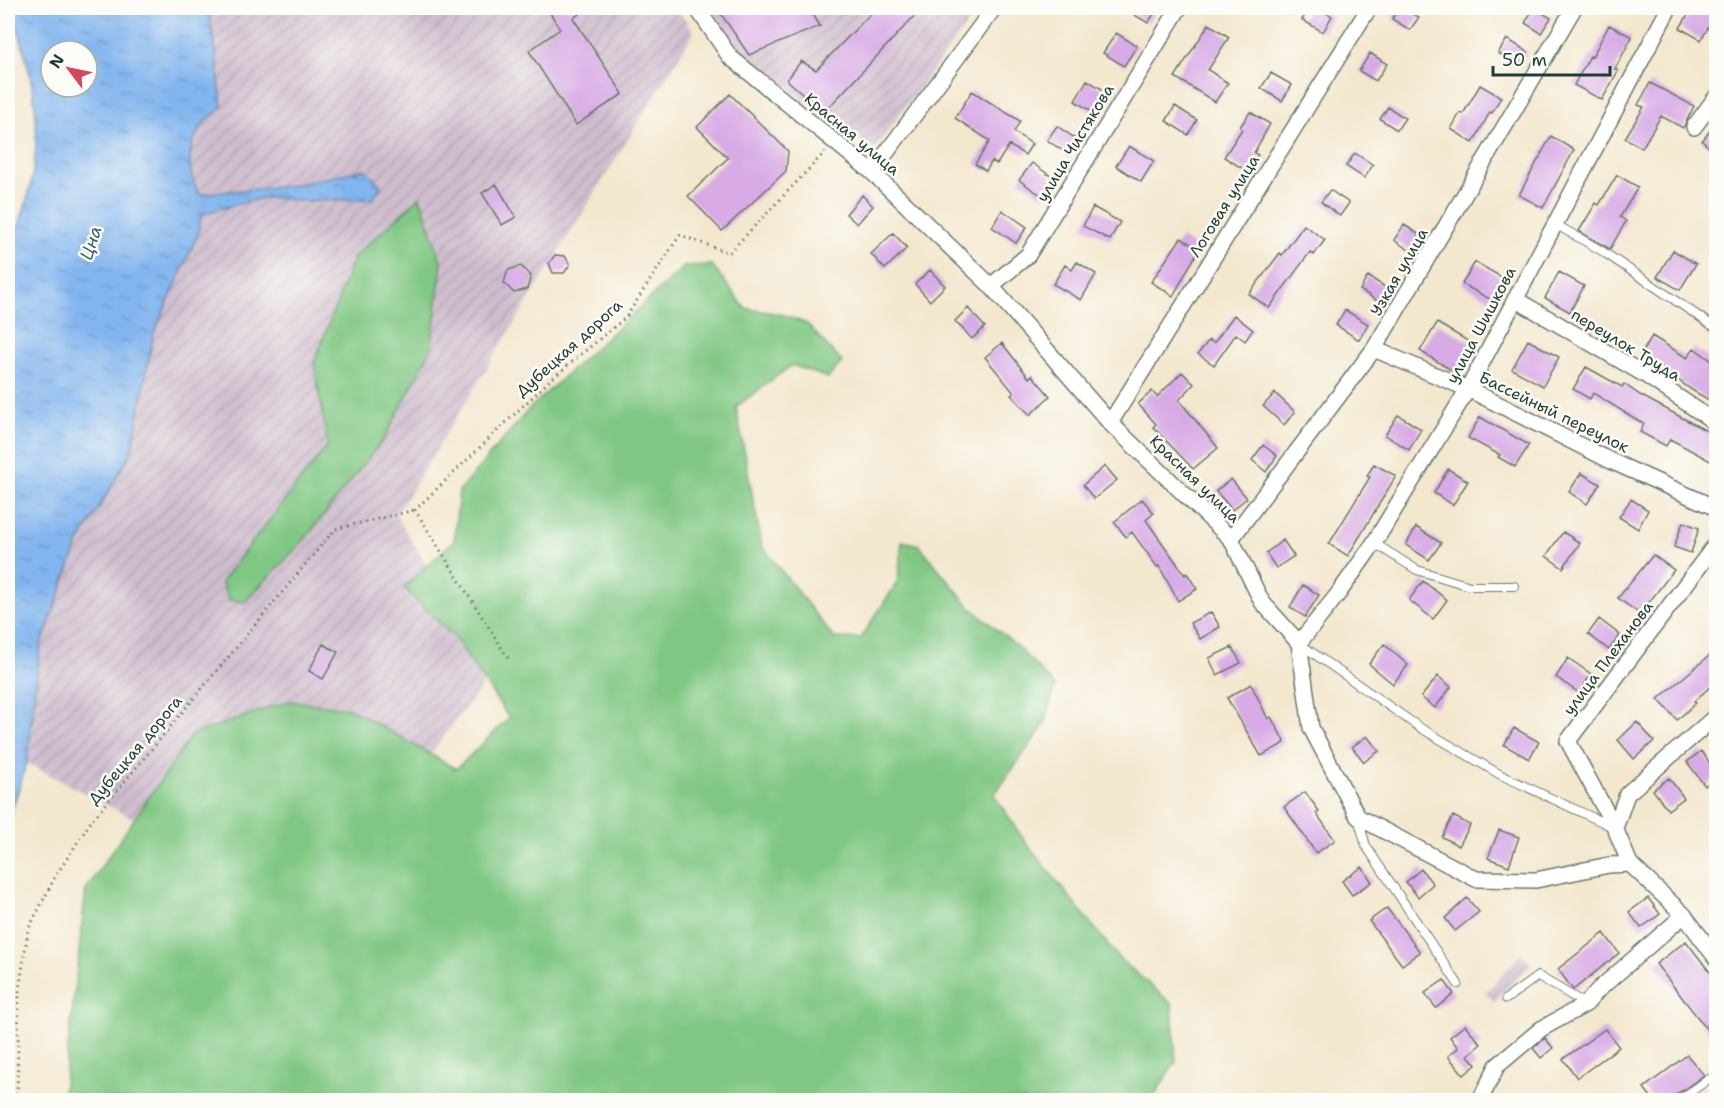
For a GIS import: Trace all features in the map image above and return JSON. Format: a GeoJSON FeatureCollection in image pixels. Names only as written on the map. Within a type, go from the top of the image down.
{"type":"FeatureCollection","features":[{"type":"Feature","properties":{"kind":"street","name":"Красная улица"},"geometry":{"type":"LineString","coordinates":[[697,8],[730,57],[872,172],[991,286],[1110,423],[1232,539],[1262,602],[1299,644]]}},
{"type":"Feature","properties":{"kind":"street"},"geometry":{"type":"LineString","coordinates":[[872,172],[994,8]]}},
{"type":"Feature","properties":{"kind":"street","name":"улица Чистякова"},"geometry":{"type":"LineString","coordinates":[[991,286],[1028,255],[1179,8]]}},
{"type":"Feature","properties":{"kind":"street","name":"Логовая улица"},"geometry":{"type":"LineString","coordinates":[[1110,423],[1369,8]]}},
{"type":"Feature","properties":{"kind":"street","name":"Узкая улица"},"geometry":{"type":"LineString","coordinates":[[1232,539],[1374,349],[1574,8]]}},
{"type":"Feature","properties":{"kind":"street","name":"улица Шишкова"},"geometry":{"type":"LineString","coordinates":[[1299,644],[1374,543],[1468,390],[1669,8]]}},
{"type":"Feature","properties":{"kind":"street"},"geometry":{"type":"LineString","coordinates":[[1694,127],[1716,97]]}},
{"type":"Feature","properties":{"kind":"street","name":"переулок Труда"},"geometry":{"type":"LineString","coordinates":[[1515,299],[1647,376],[1716,423]]}},
{"type":"Feature","properties":{"kind":"street","name":"Бассейный переулок"},"geometry":{"type":"LineString","coordinates":[[1374,349],[1468,390],[1613,462],[1716,508]]}},
{"type":"Feature","properties":{"kind":"street","name":"улица Плеханова"},"geometry":{"type":"LineString","coordinates":[[1630,864],[1615,828],[1568,741],[1716,544]]}},
{"type":"Feature","properties":{"kind":"street"},"geometry":{"type":"LineString","coordinates":[[1299,644],[1311,728],[1358,817],[1476,879],[1536,880],[1609,865],[1630,864],[1684,915],[1716,958]]}},
{"type":"Feature","properties":{"kind":"street"},"geometry":{"type":"LineString","coordinates":[[1615,828],[1627,794],[1716,716]]}},
{"type":"Feature","properties":{"kind":"street"},"geometry":{"type":"LineString","coordinates":[[1480,1101],[1497,1066],[1541,1029],[1586,1004],[1598,990],[1684,915]]}},
{"type":"Feature","properties":{"kind":"lane"},"geometry":{"type":"LineString","coordinates":[[1555,225],[1602,251],[1716,328]]}},
{"type":"Feature","properties":{"kind":"lane"},"geometry":{"type":"LineString","coordinates":[[1374,543],[1417,570],[1459,583],[1470,586],[1514,585]]}},
{"type":"Feature","properties":{"kind":"lane"},"geometry":{"type":"LineString","coordinates":[[1299,644],[1419,727],[1501,774],[1615,828]]}},
{"type":"Feature","properties":{"kind":"lane"},"geometry":{"type":"LineString","coordinates":[[1358,817],[1366,846],[1458,984]]}},
{"type":"Feature","properties":{"kind":"lane"},"geometry":{"type":"LineString","coordinates":[[1506,999],[1538,976],[1586,1004]]}},
{"type":"Feature","properties":{"kind":"lane"},"geometry":{"type":"LineString","coordinates":[[1679,1101],[1709,1079],[1716,1079]]}},
{"type":"Feature","properties":{"kind":"path","name":"Дубецкая дорога"},"geometry":{"type":"LineString","coordinates":[[16,1101],[19,991],[28,930],[55,877],[90,823],[335,529],[415,510],[549,381],[626,317],[680,236],[729,253],[834,141]]}},
{"type":"Feature","properties":{"kind":"path"},"geometry":{"type":"LineString","coordinates":[[415,510],[508,658]]}},
{"type":"Feature","properties":{"kind":"shaded area"},"geometry":{"type":"Polygon","coordinates":[[[208,8],[677,8],[694,32],[396,515],[492,673],[309,914],[199,853],[27,763],[40,648],[78,544],[132,451],[153,336],[198,234],[201,214],[266,197],[302,201],[365,169],[290,186],[199,194],[191,180],[189,152],[201,126],[222,107],[216,51],[208,8]]]}},
{"type":"Feature","properties":{"kind":"shaded area"},"geometry":{"type":"Polygon","coordinates":[[[711,8],[979,8],[874,149],[805,101],[739,48],[711,8]]]}},
{"type":"Feature","properties":{"kind":"shaded area"},"geometry":{"type":"Polygon","coordinates":[[[1522,954],[1531,964],[1495,1002],[1485,993],[1522,954]]]}},
{"type":"Feature","properties":{"kind":"green space"},"geometry":{"type":"Polygon","coordinates":[[[420,197],[442,263],[431,350],[385,437],[305,539],[245,602],[229,600],[221,582],[328,445],[314,363],[354,257],[420,197]]]}},
{"type":"Feature","properties":{"kind":"green space"},"geometry":{"type":"Polygon","coordinates":[[[712,265],[745,308],[784,315],[807,324],[842,362],[828,378],[792,365],[736,407],[762,546],[834,638],[861,638],[898,581],[902,541],[919,545],[970,607],[1019,648],[1055,686],[1045,724],[994,795],[1026,843],[1118,957],[1172,1004],[1176,1062],[1151,1100],[62,1100],[86,889],[192,735],[289,701],[349,708],[456,769],[509,718],[455,638],[404,588],[454,540],[459,491],[530,408],[685,266],[712,265]]]}},
{"type":"Feature","properties":{"kind":"water","name":"Цна"},"geometry":{"type":"Polygon","coordinates":[[[10,8],[208,8],[216,51],[222,108],[205,121],[193,143],[190,169],[199,194],[290,186],[365,169],[381,186],[373,199],[302,201],[266,197],[201,214],[198,234],[153,336],[132,451],[78,544],[40,648],[27,763],[8,822],[8,252],[27,202],[36,153],[35,103],[20,34],[10,8]]]}},
{"type":"Feature","properties":{"kind":"building"},"geometry":{"type":"Polygon","coordinates":[[[547,8],[589,8],[573,18],[623,94],[576,125],[529,51],[560,29],[547,8]]]}},
{"type":"Feature","properties":{"kind":"building"},"geometry":{"type":"Polygon","coordinates":[[[717,8],[809,8],[820,26],[749,55],[717,8]]]}},
{"type":"Feature","properties":{"kind":"building"},"geometry":{"type":"Polygon","coordinates":[[[876,8],[922,8],[830,106],[819,108],[787,80],[801,61],[816,70],[876,8]]]}},
{"type":"Feature","properties":{"kind":"building"},"geometry":{"type":"Polygon","coordinates":[[[1123,8],[1158,8],[1148,23],[1123,8]]]}},
{"type":"Feature","properties":{"kind":"building"},"geometry":{"type":"Polygon","coordinates":[[[1309,8],[1317,8],[1332,16],[1323,32],[1302,20],[1309,8]]]}},
{"type":"Feature","properties":{"kind":"building"},"geometry":{"type":"Polygon","coordinates":[[[1399,8],[1419,17],[1410,30],[1392,19],[1399,8]]]}},
{"type":"Feature","properties":{"kind":"building"},"geometry":{"type":"Polygon","coordinates":[[[1534,8],[1551,18],[1541,33],[1525,23],[1534,8]]]}},
{"type":"Feature","properties":{"kind":"building"},"geometry":{"type":"Polygon","coordinates":[[[1692,8],[1716,8],[1716,13],[1701,40],[1680,28],[1692,8]]]}},
{"type":"Feature","properties":{"kind":"building"},"geometry":{"type":"Polygon","coordinates":[[[1209,24],[1229,37],[1208,70],[1228,83],[1215,102],[1175,77],[1209,24]]]}},
{"type":"Feature","properties":{"kind":"building"},"geometry":{"type":"Polygon","coordinates":[[[1609,25],[1632,37],[1615,69],[1618,71],[1602,100],[1574,85],[1609,25]]]}},
{"type":"Feature","properties":{"kind":"building"},"geometry":{"type":"Polygon","coordinates":[[[1116,33],[1137,46],[1124,66],[1103,53],[1116,33]]]}},
{"type":"Feature","properties":{"kind":"building"},"geometry":{"type":"Polygon","coordinates":[[[1507,39],[1528,52],[1520,66],[1498,53],[1507,39]]]}},
{"type":"Feature","properties":{"kind":"building"},"geometry":{"type":"Polygon","coordinates":[[[1370,53],[1387,64],[1376,81],[1359,71],[1370,53]]]}},
{"type":"Feature","properties":{"kind":"building"},"geometry":{"type":"Polygon","coordinates":[[[1271,73],[1292,85],[1282,101],[1261,88],[1271,73]]]}},
{"type":"Feature","properties":{"kind":"building"},"geometry":{"type":"Polygon","coordinates":[[[1087,80],[1107,92],[1094,113],[1075,101],[1087,80]]]}},
{"type":"Feature","properties":{"kind":"building"},"geometry":{"type":"Polygon","coordinates":[[[1650,83],[1694,106],[1683,128],[1661,116],[1642,148],[1625,138],[1644,107],[1638,105],[1650,83]]]}},
{"type":"Feature","properties":{"kind":"building"},"geometry":{"type":"Polygon","coordinates":[[[1480,85],[1501,97],[1473,143],[1451,129],[1480,85]]]}},
{"type":"Feature","properties":{"kind":"building"},"geometry":{"type":"Polygon","coordinates":[[[972,91],[1020,121],[1014,132],[1032,144],[1025,155],[1009,145],[997,164],[992,161],[986,171],[975,164],[990,141],[955,118],[972,91]]]}},
{"type":"Feature","properties":{"kind":"building"},"geometry":{"type":"Polygon","coordinates":[[[730,94],[788,151],[786,171],[722,231],[688,196],[728,158],[697,127],[730,94]]]}},
{"type":"Feature","properties":{"kind":"building"},"geometry":{"type":"Polygon","coordinates":[[[1175,106],[1197,120],[1188,135],[1166,121],[1175,106]]]}},
{"type":"Feature","properties":{"kind":"building"},"geometry":{"type":"Polygon","coordinates":[[[1388,107],[1405,118],[1397,130],[1380,119],[1388,107]]]}},
{"type":"Feature","properties":{"kind":"building"},"geometry":{"type":"Polygon","coordinates":[[[1250,112],[1270,124],[1254,153],[1258,155],[1248,172],[1224,157],[1250,112]]]}},
{"type":"Feature","properties":{"kind":"building"},"geometry":{"type":"Polygon","coordinates":[[[1716,123],[1716,153],[1702,141],[1716,123]]]}},
{"type":"Feature","properties":{"kind":"building"},"geometry":{"type":"Polygon","coordinates":[[[1057,126],[1079,141],[1069,155],[1047,140],[1057,126]]]}},
{"type":"Feature","properties":{"kind":"building"},"geometry":{"type":"Polygon","coordinates":[[[1551,136],[1574,150],[1543,208],[1519,195],[1551,136]]]}},
{"type":"Feature","properties":{"kind":"building"},"geometry":{"type":"Polygon","coordinates":[[[1129,146],[1154,161],[1141,182],[1116,166],[1129,146]]]}},
{"type":"Feature","properties":{"kind":"building"},"geometry":{"type":"Polygon","coordinates":[[[1355,153],[1373,165],[1364,178],[1346,166],[1355,153]]]}},
{"type":"Feature","properties":{"kind":"building"},"geometry":{"type":"Polygon","coordinates":[[[1032,163],[1055,179],[1042,196],[1019,180],[1032,163]]]}},
{"type":"Feature","properties":{"kind":"building"},"geometry":{"type":"Polygon","coordinates":[[[1617,175],[1638,187],[1620,217],[1626,221],[1610,249],[1579,231],[1596,203],[1599,205],[1617,175]]]}},
{"type":"Feature","properties":{"kind":"building"},"geometry":{"type":"Polygon","coordinates":[[[496,184],[516,217],[502,225],[482,193],[496,184]]]}},
{"type":"Feature","properties":{"kind":"building"},"geometry":{"type":"Polygon","coordinates":[[[1330,190],[1349,203],[1340,216],[1321,202],[1330,190]]]}},
{"type":"Feature","properties":{"kind":"building"},"geometry":{"type":"Polygon","coordinates":[[[862,195],[873,206],[857,224],[846,214],[862,195]]]}},
{"type":"Feature","properties":{"kind":"building"},"geometry":{"type":"Polygon","coordinates":[[[1093,207],[1120,222],[1110,240],[1083,226],[1093,207]]]}},
{"type":"Feature","properties":{"kind":"building"},"geometry":{"type":"Polygon","coordinates":[[[1002,210],[1027,227],[1016,243],[992,227],[1002,210]]]}},
{"type":"Feature","properties":{"kind":"building"},"geometry":{"type":"Polygon","coordinates":[[[1304,225],[1325,240],[1314,255],[1310,252],[1269,308],[1249,294],[1304,225]]]}},
{"type":"Feature","properties":{"kind":"building"},"geometry":{"type":"Polygon","coordinates":[[[1404,225],[1422,236],[1412,252],[1394,240],[1404,225]]]}},
{"type":"Feature","properties":{"kind":"building"},"geometry":{"type":"Polygon","coordinates":[[[893,233],[907,248],[885,269],[871,254],[893,233]]]}},
{"type":"Feature","properties":{"kind":"building"},"geometry":{"type":"Polygon","coordinates":[[[1181,238],[1199,249],[1173,296],[1151,282],[1181,238]]]}},
{"type":"Feature","properties":{"kind":"building"},"geometry":{"type":"Polygon","coordinates":[[[1673,250],[1696,264],[1680,290],[1657,277],[1673,250]]]}},
{"type":"Feature","properties":{"kind":"building"},"geometry":{"type":"Polygon","coordinates":[[[555,255],[565,256],[570,265],[564,273],[553,273],[549,263],[555,255]]]}},
{"type":"Feature","properties":{"kind":"building"},"geometry":{"type":"Polygon","coordinates":[[[1077,262],[1096,274],[1081,300],[1053,284],[1065,265],[1072,270],[1077,262]]]}},
{"type":"Feature","properties":{"kind":"building"},"geometry":{"type":"Polygon","coordinates":[[[1475,262],[1505,279],[1493,301],[1462,284],[1475,262]]]}},
{"type":"Feature","properties":{"kind":"building"},"geometry":{"type":"Polygon","coordinates":[[[521,266],[531,276],[527,289],[514,293],[504,283],[508,270],[521,266]]]}},
{"type":"Feature","properties":{"kind":"building"},"geometry":{"type":"Polygon","coordinates":[[[930,270],[945,286],[930,301],[915,284],[930,270]]]}},
{"type":"Feature","properties":{"kind":"building"},"geometry":{"type":"Polygon","coordinates":[[[1559,272],[1584,286],[1570,312],[1545,298],[1559,272]]]}},
{"type":"Feature","properties":{"kind":"building"},"geometry":{"type":"Polygon","coordinates":[[[1368,276],[1388,289],[1379,302],[1360,290],[1368,276]]]}},
{"type":"Feature","properties":{"kind":"building"},"geometry":{"type":"Polygon","coordinates":[[[968,308],[985,327],[972,339],[955,321],[968,308]]]}},
{"type":"Feature","properties":{"kind":"building"},"geometry":{"type":"Polygon","coordinates":[[[1345,310],[1368,324],[1359,340],[1336,325],[1345,310]]]}},
{"type":"Feature","properties":{"kind":"building"},"geometry":{"type":"Polygon","coordinates":[[[1234,315],[1253,330],[1245,341],[1236,334],[1214,365],[1198,354],[1209,340],[1214,343],[1234,315]]]}},
{"type":"Feature","properties":{"kind":"building"},"geometry":{"type":"Polygon","coordinates":[[[1437,323],[1473,344],[1456,373],[1420,351],[1437,323]]]}},
{"type":"Feature","properties":{"kind":"building"},"geometry":{"type":"Polygon","coordinates":[[[1652,336],[1687,358],[1694,348],[1716,364],[1716,404],[1640,356],[1652,336]]]}},
{"type":"Feature","properties":{"kind":"building"},"geometry":{"type":"Polygon","coordinates":[[[1528,340],[1559,357],[1543,386],[1512,369],[1528,340]]]}},
{"type":"Feature","properties":{"kind":"building"},"geometry":{"type":"Polygon","coordinates":[[[1002,343],[1029,378],[1032,375],[1050,396],[1030,415],[1011,395],[1014,393],[985,357],[1002,343]]]}},
{"type":"Feature","properties":{"kind":"building"},"geometry":{"type":"Polygon","coordinates":[[[1586,367],[1622,387],[1624,384],[1716,436],[1716,464],[1670,439],[1666,446],[1640,432],[1644,424],[1593,393],[1590,399],[1573,389],[1586,367]]]}},
{"type":"Feature","properties":{"kind":"building"},"geometry":{"type":"Polygon","coordinates":[[[1182,372],[1194,384],[1179,400],[1218,448],[1193,469],[1153,427],[1156,424],[1138,404],[1152,391],[1157,397],[1182,372]]]}},
{"type":"Feature","properties":{"kind":"building"},"geometry":{"type":"Polygon","coordinates":[[[1275,393],[1295,412],[1284,425],[1263,406],[1275,393]]]}},
{"type":"Feature","properties":{"kind":"building"},"geometry":{"type":"Polygon","coordinates":[[[1398,415],[1421,429],[1409,450],[1385,435],[1398,415]]]}},
{"type":"Feature","properties":{"kind":"building"},"geometry":{"type":"Polygon","coordinates":[[[1480,417],[1529,445],[1515,467],[1498,457],[1500,455],[1468,438],[1480,417]]]}},
{"type":"Feature","properties":{"kind":"building"},"geometry":{"type":"Polygon","coordinates":[[[1263,445],[1277,456],[1266,472],[1252,460],[1263,445]]]}},
{"type":"Feature","properties":{"kind":"building"},"geometry":{"type":"Polygon","coordinates":[[[1374,464],[1396,476],[1348,556],[1329,544],[1370,477],[1367,476],[1374,464]]]}},
{"type":"Feature","properties":{"kind":"building"},"geometry":{"type":"Polygon","coordinates":[[[1105,466],[1117,480],[1094,499],[1083,485],[1105,466]]]}},
{"type":"Feature","properties":{"kind":"building"},"geometry":{"type":"Polygon","coordinates":[[[1448,469],[1468,481],[1453,505],[1434,493],[1448,469]]]}},
{"type":"Feature","properties":{"kind":"building"},"geometry":{"type":"Polygon","coordinates":[[[1581,473],[1600,484],[1587,504],[1569,492],[1581,473]]]}},
{"type":"Feature","properties":{"kind":"building"},"geometry":{"type":"Polygon","coordinates":[[[1231,479],[1247,498],[1232,510],[1216,491],[1231,479]]]}},
{"type":"Feature","properties":{"kind":"building"},"geometry":{"type":"Polygon","coordinates":[[[1142,499],[1154,513],[1146,520],[1197,589],[1178,601],[1159,566],[1157,567],[1132,532],[1126,537],[1114,522],[1142,499]]]}},
{"type":"Feature","properties":{"kind":"building"},"geometry":{"type":"Polygon","coordinates":[[[1631,499],[1648,510],[1638,529],[1619,517],[1631,499]]]}},
{"type":"Feature","properties":{"kind":"building"},"geometry":{"type":"Polygon","coordinates":[[[1683,522],[1699,528],[1691,553],[1674,547],[1683,522]]]}},
{"type":"Feature","properties":{"kind":"building"},"geometry":{"type":"Polygon","coordinates":[[[1416,527],[1441,543],[1429,560],[1406,545],[1416,527]]]}},
{"type":"Feature","properties":{"kind":"building"},"geometry":{"type":"Polygon","coordinates":[[[1563,532],[1580,543],[1563,568],[1546,556],[1563,532]]]}},
{"type":"Feature","properties":{"kind":"building"},"geometry":{"type":"Polygon","coordinates":[[[1283,540],[1294,556],[1276,568],[1266,553],[1283,540]]]}},
{"type":"Feature","properties":{"kind":"building"},"geometry":{"type":"Polygon","coordinates":[[[1653,555],[1674,570],[1640,614],[1618,598],[1653,555]]]}},
{"type":"Feature","properties":{"kind":"building"},"geometry":{"type":"Polygon","coordinates":[[[1423,581],[1447,600],[1433,619],[1409,600],[1423,581]]]}},
{"type":"Feature","properties":{"kind":"building"},"geometry":{"type":"Polygon","coordinates":[[[1303,585],[1319,595],[1305,617],[1290,607],[1303,585]]]}},
{"type":"Feature","properties":{"kind":"building"},"geometry":{"type":"Polygon","coordinates":[[[1211,612],[1220,627],[1200,639],[1190,623],[1211,612]]]}},
{"type":"Feature","properties":{"kind":"building"},"geometry":{"type":"Polygon","coordinates":[[[1599,619],[1620,635],[1609,650],[1588,634],[1599,619]]]}},
{"type":"Feature","properties":{"kind":"building"},"geometry":{"type":"Polygon","coordinates":[[[323,644],[338,652],[323,679],[309,671],[323,644]]]}},
{"type":"Feature","properties":{"kind":"building"},"geometry":{"type":"Polygon","coordinates":[[[1384,644],[1408,665],[1393,684],[1369,664],[1384,644]]]}},
{"type":"Feature","properties":{"kind":"building"},"geometry":{"type":"Polygon","coordinates":[[[1232,647],[1241,663],[1217,675],[1209,658],[1232,647]]]}},
{"type":"Feature","properties":{"kind":"building"},"geometry":{"type":"Polygon","coordinates":[[[1716,650],[1716,682],[1677,720],[1658,699],[1716,650]]]}},
{"type":"Feature","properties":{"kind":"building"},"geometry":{"type":"Polygon","coordinates":[[[1568,658],[1591,674],[1579,693],[1556,677],[1568,658]]]}},
{"type":"Feature","properties":{"kind":"building"},"geometry":{"type":"Polygon","coordinates":[[[1438,676],[1451,687],[1435,708],[1421,697],[1438,676]]]}},
{"type":"Feature","properties":{"kind":"building"},"geometry":{"type":"Polygon","coordinates":[[[1251,684],[1268,719],[1271,717],[1285,743],[1261,756],[1227,698],[1251,684]]]}},
{"type":"Feature","properties":{"kind":"building"},"geometry":{"type":"Polygon","coordinates":[[[1637,722],[1654,741],[1634,759],[1618,740],[1637,722]]]}},
{"type":"Feature","properties":{"kind":"building"},"geometry":{"type":"Polygon","coordinates":[[[1514,728],[1539,742],[1529,759],[1504,745],[1514,728]]]}},
{"type":"Feature","properties":{"kind":"building"},"geometry":{"type":"Polygon","coordinates":[[[1367,736],[1379,751],[1364,762],[1352,747],[1367,736]]]}},
{"type":"Feature","properties":{"kind":"building"},"geometry":{"type":"Polygon","coordinates":[[[1701,751],[1716,771],[1716,777],[1705,786],[1687,762],[1701,751]]]}},
{"type":"Feature","properties":{"kind":"building"},"geometry":{"type":"Polygon","coordinates":[[[1669,778],[1684,798],[1668,810],[1653,790],[1669,778]]]}},
{"type":"Feature","properties":{"kind":"building"},"geometry":{"type":"Polygon","coordinates":[[[1305,792],[1319,811],[1316,813],[1335,840],[1316,853],[1284,807],[1305,792]]]}},
{"type":"Feature","properties":{"kind":"building"},"geometry":{"type":"Polygon","coordinates":[[[1453,816],[1470,825],[1459,846],[1442,837],[1453,816]]]}},
{"type":"Feature","properties":{"kind":"building"},"geometry":{"type":"Polygon","coordinates":[[[1499,830],[1519,837],[1509,866],[1488,858],[1499,830]]]}},
{"type":"Feature","properties":{"kind":"building"},"geometry":{"type":"Polygon","coordinates":[[[1362,867],[1372,882],[1352,895],[1342,881],[1362,867]]]}},
{"type":"Feature","properties":{"kind":"building"},"geometry":{"type":"Polygon","coordinates":[[[1421,869],[1433,884],[1418,897],[1406,882],[1421,869]]]}},
{"type":"Feature","properties":{"kind":"building"},"geometry":{"type":"Polygon","coordinates":[[[1467,898],[1479,912],[1455,931],[1445,918],[1467,898]]]}},
{"type":"Feature","properties":{"kind":"building"},"geometry":{"type":"Polygon","coordinates":[[[1648,898],[1660,914],[1641,928],[1629,912],[1648,898]]]}},
{"type":"Feature","properties":{"kind":"building"},"geometry":{"type":"Polygon","coordinates":[[[1387,908],[1420,952],[1402,965],[1369,921],[1387,908]]]}},
{"type":"Feature","properties":{"kind":"building"},"geometry":{"type":"Polygon","coordinates":[[[1604,933],[1619,953],[1573,990],[1558,969],[1604,933]]]}},
{"type":"Feature","properties":{"kind":"building"},"geometry":{"type":"Polygon","coordinates":[[[1686,941],[1716,980],[1716,1041],[1656,964],[1686,941]]]}},
{"type":"Feature","properties":{"kind":"building"},"geometry":{"type":"Polygon","coordinates":[[[1444,980],[1454,994],[1436,1008],[1425,993],[1444,980]]]}},
{"type":"Feature","properties":{"kind":"building"},"geometry":{"type":"Polygon","coordinates":[[[1465,1025],[1481,1044],[1468,1055],[1476,1065],[1464,1075],[1448,1056],[1458,1048],[1450,1037],[1465,1025]]]}},
{"type":"Feature","properties":{"kind":"building"},"geometry":{"type":"Polygon","coordinates":[[[1605,1029],[1619,1047],[1577,1078],[1563,1059],[1605,1029]]]}},
{"type":"Feature","properties":{"kind":"building"},"geometry":{"type":"Polygon","coordinates":[[[1545,1038],[1553,1048],[1541,1058],[1533,1048],[1545,1038]]]}},
{"type":"Feature","properties":{"kind":"building"},"geometry":{"type":"Polygon","coordinates":[[[1687,1055],[1704,1075],[1676,1095],[1673,1101],[1654,1101],[1644,1088],[1687,1055]]]}}]}
